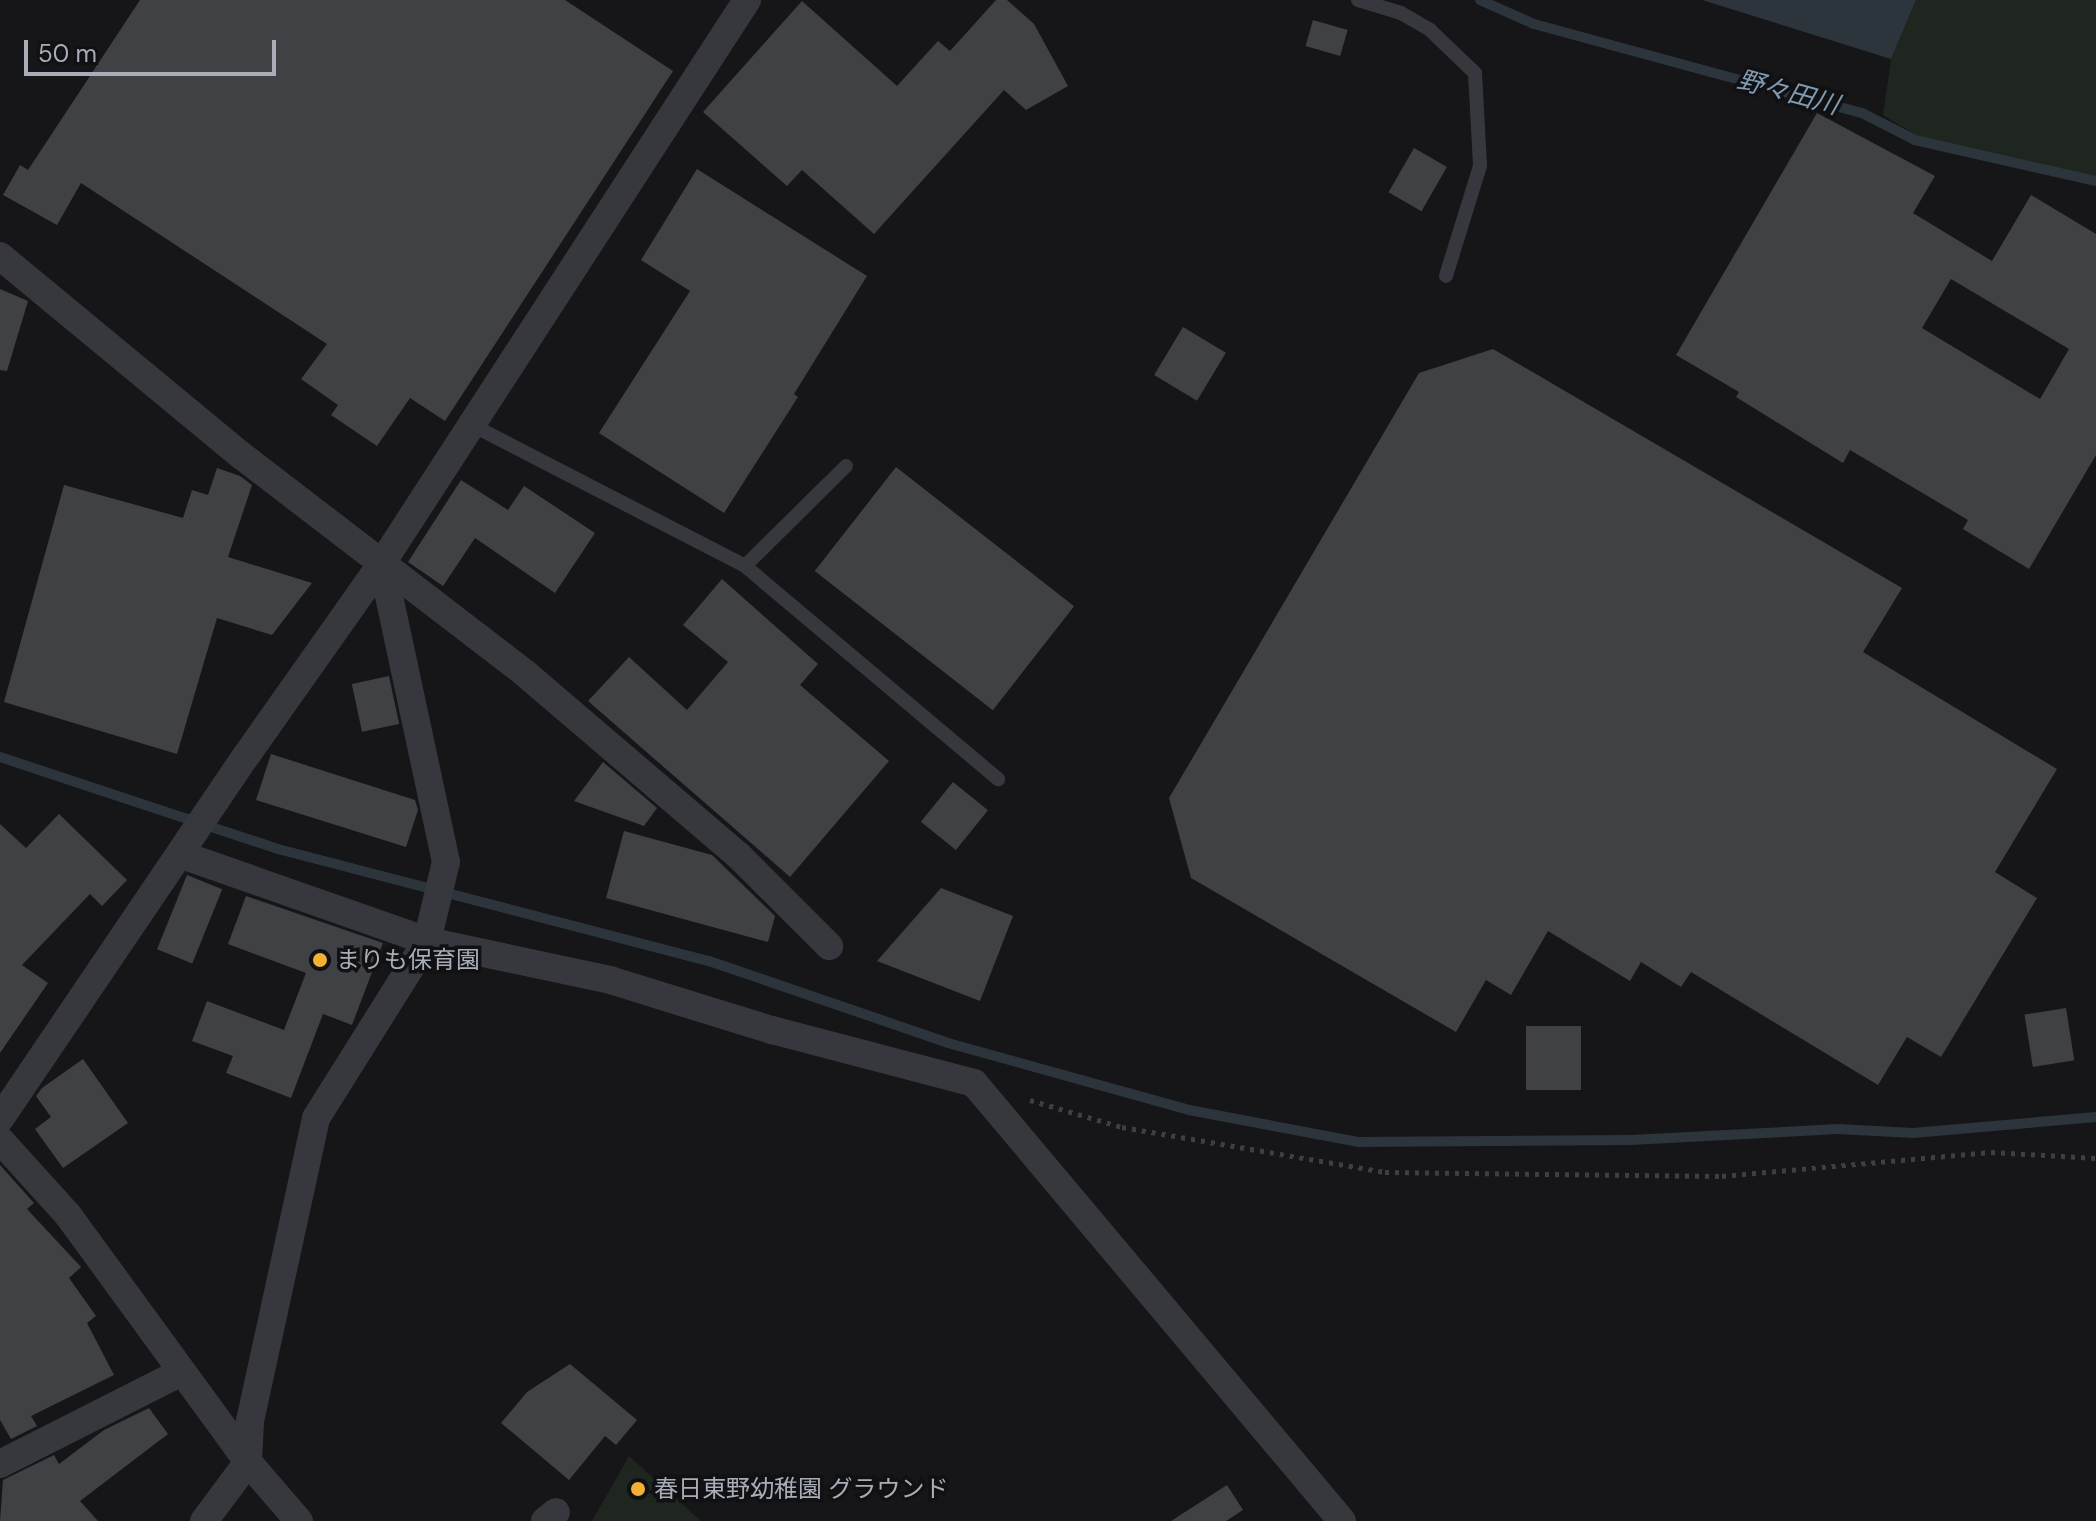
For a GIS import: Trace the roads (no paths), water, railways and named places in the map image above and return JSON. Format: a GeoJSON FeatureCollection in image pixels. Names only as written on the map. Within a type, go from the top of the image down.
{"type":"FeatureCollection","features":[{"type":"Feature","properties":{"kind":"street"},"geometry":{"type":"LineString","coordinates":[[0,1119],[382,563],[747,0]]}},
{"type":"Feature","properties":{"kind":"street"},"geometry":{"type":"LineString","coordinates":[[0,256],[242,456],[550,695],[738,855],[829,946]]}},
{"type":"Feature","properties":{"kind":"street"},"geometry":{"type":"LineString","coordinates":[[204,1521],[248,1462],[250,1421],[316,1118],[429,933],[446,862],[382,563]]}},
{"type":"Feature","properties":{"kind":"street"},"geometry":{"type":"LineString","coordinates":[[186,848],[429,933],[610,980],[772,1030],[974,1083],[1342,1521]]}},
{"type":"Feature","properties":{"kind":"street"},"geometry":{"type":"LineString","coordinates":[[0,1140],[68,1215],[248,1462],[299,1521]]}},
{"type":"Feature","properties":{"kind":"street"},"geometry":{"type":"LineString","coordinates":[[2,1460],[181,1372]]}},
{"type":"Feature","properties":{"kind":"lane"},"geometry":{"type":"LineString","coordinates":[[1358,0],[1401,13],[1430,30],[1475,73],[1480,166],[1446,276]]}},
{"type":"Feature","properties":{"kind":"lane"},"geometry":{"type":"LineString","coordinates":[[472,425],[745,566],[998,779]]}},
{"type":"Feature","properties":{"kind":"lane"},"geometry":{"type":"LineString","coordinates":[[745,566],[846,466]]}},
{"type":"Feature","properties":{"kind":"waterway","name":"野々田川"},"geometry":{"type":"LineString","coordinates":[[1480,0],[1534,24],[1862,113],[1915,140],[2096,181]]}},
{"type":"Feature","properties":{"kind":"waterway"},"geometry":{"type":"LineString","coordinates":[[0,757],[278,849],[709,961],[948,1043],[1189,1110],[1359,1142],[1630,1140],[1838,1129],[1913,1133],[2096,1117]]}},
{"type":"Feature","properties":{"kind":"place","name":"まりも保育園"},"geometry":{"type":"Point","coordinates":[320,960]}},
{"type":"Feature","properties":{"kind":"place","name":"春日東野幼稚園 グラウンド"},"geometry":{"type":"Point","coordinates":[638,1489]}}]}
